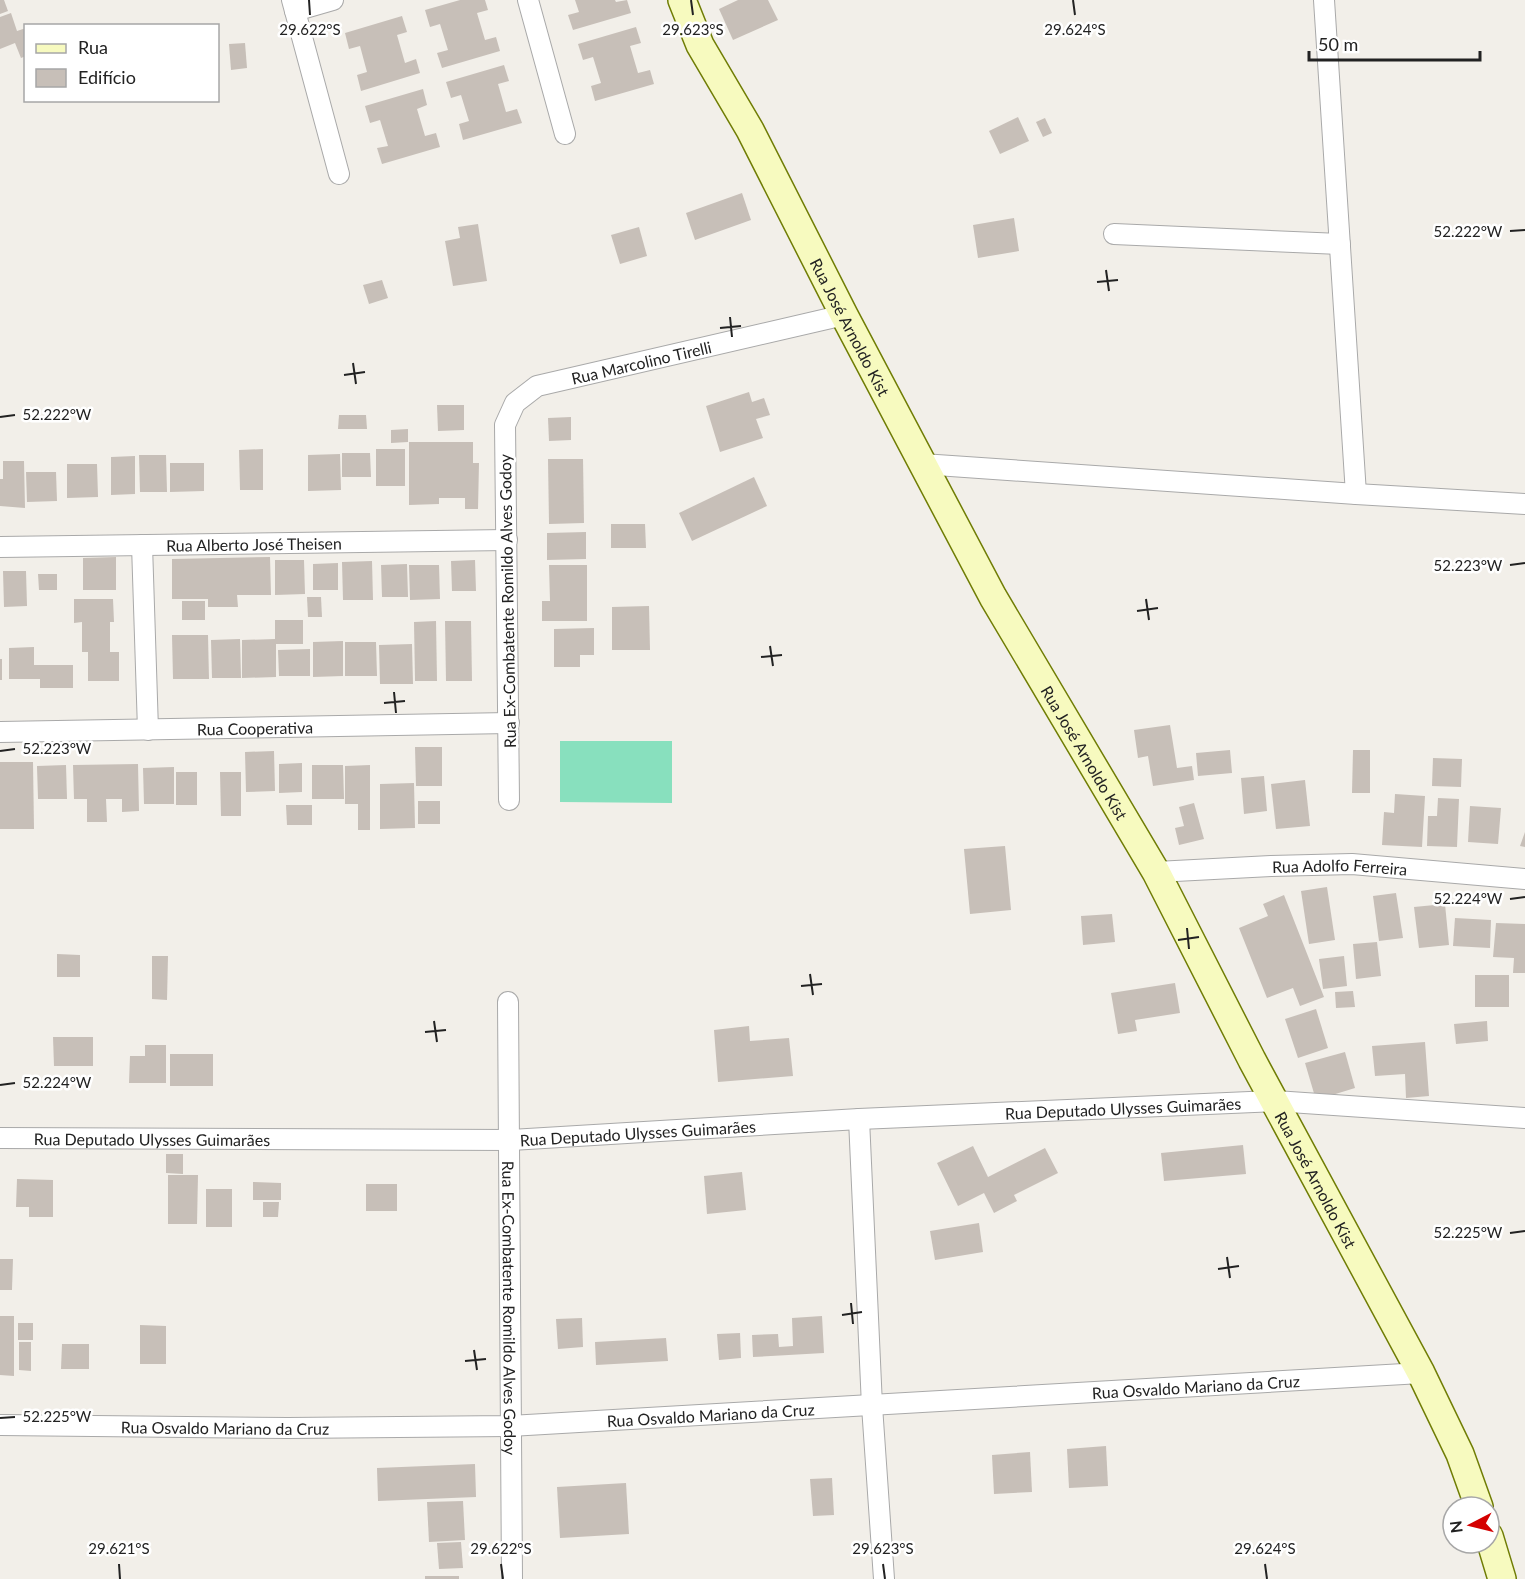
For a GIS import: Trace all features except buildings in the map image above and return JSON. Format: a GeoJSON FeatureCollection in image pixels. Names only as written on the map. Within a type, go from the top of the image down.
{"type":"FeatureCollection","features":[{"type":"Feature","properties":{"kind":"street"},"geometry":{"type":"LineString","coordinates":[[333,0],[293,5],[339,174]]}},
{"type":"Feature","properties":{"kind":"street"},"geometry":{"type":"LineString","coordinates":[[528,0],[565,134]]}},
{"type":"Feature","properties":{"kind":"street","name":"Rua José Arnoldo Kist"},"geometry":{"type":"LineString","coordinates":[[682,0],[700,45],[750,130],[844,315],[993,597],[1156,872],[1275,1101],[1421,1373],[1460,1454],[1475,1495]]}},
{"type":"Feature","properties":{"kind":"street"},"geometry":{"type":"LineString","coordinates":[[1324,0],[1356,494]]}},
{"type":"Feature","properties":{"kind":"street"},"geometry":{"type":"LineString","coordinates":[[1114,234],[1340,244]]}},
{"type":"Feature","properties":{"kind":"street","name":"Rua Marcolino Tirelli"},"geometry":{"type":"LineString","coordinates":[[515,403],[537,386],[844,315]]}},
{"type":"Feature","properties":{"kind":"street","name":"Rua Ex-Combatente Romildo Alves Godoy"},"geometry":{"type":"LineString","coordinates":[[509,800],[505,425],[515,403]]}},
{"type":"Feature","properties":{"kind":"street"},"geometry":{"type":"LineString","coordinates":[[922,464],[1525,504]]}},
{"type":"Feature","properties":{"kind":"street","name":"Rua Alberto José Theisen"},"geometry":{"type":"LineString","coordinates":[[0,547],[507,540]]}},
{"type":"Feature","properties":{"kind":"street"},"geometry":{"type":"LineString","coordinates":[[142,545],[148,730]]}},
{"type":"Feature","properties":{"kind":"street","name":"Rua Cooperativa"},"geometry":{"type":"LineString","coordinates":[[0,732],[509,723]]}},
{"type":"Feature","properties":{"kind":"street","name":"Rua Adolfo Ferreira"},"geometry":{"type":"LineString","coordinates":[[1156,872],[1352,864],[1525,879]]}},
{"type":"Feature","properties":{"kind":"street","name":"Rua Ex-Combatente Romildo Alves Godoy"},"geometry":{"type":"LineString","coordinates":[[508,1002],[511,1140],[512,1579]]}},
{"type":"Feature","properties":{"kind":"street","name":"Rua Deputado Ulysses Guimarães"},"geometry":{"type":"LineString","coordinates":[[0,1138],[511,1140],[859,1119],[1275,1101],[1525,1118]]}},
{"type":"Feature","properties":{"kind":"street"},"geometry":{"type":"LineString","coordinates":[[859,1119],[872,1406],[884,1579]]}},
{"type":"Feature","properties":{"kind":"street","name":"Rua Osvaldo Mariano da Cruz"},"geometry":{"type":"LineString","coordinates":[[0,1425],[288,1428],[510,1426],[1421,1373]]}},
{"type":"Feature","properties":{"kind":"street"},"geometry":{"type":"LineString","coordinates":[[1495,1555],[1502,1579]]}},
{"type":"Feature","properties":{"kind":"green space"},"geometry":{"type":"Polygon","coordinates":[[[560,741],[672,741],[672,803],[560,802],[560,741]]]}}]}
